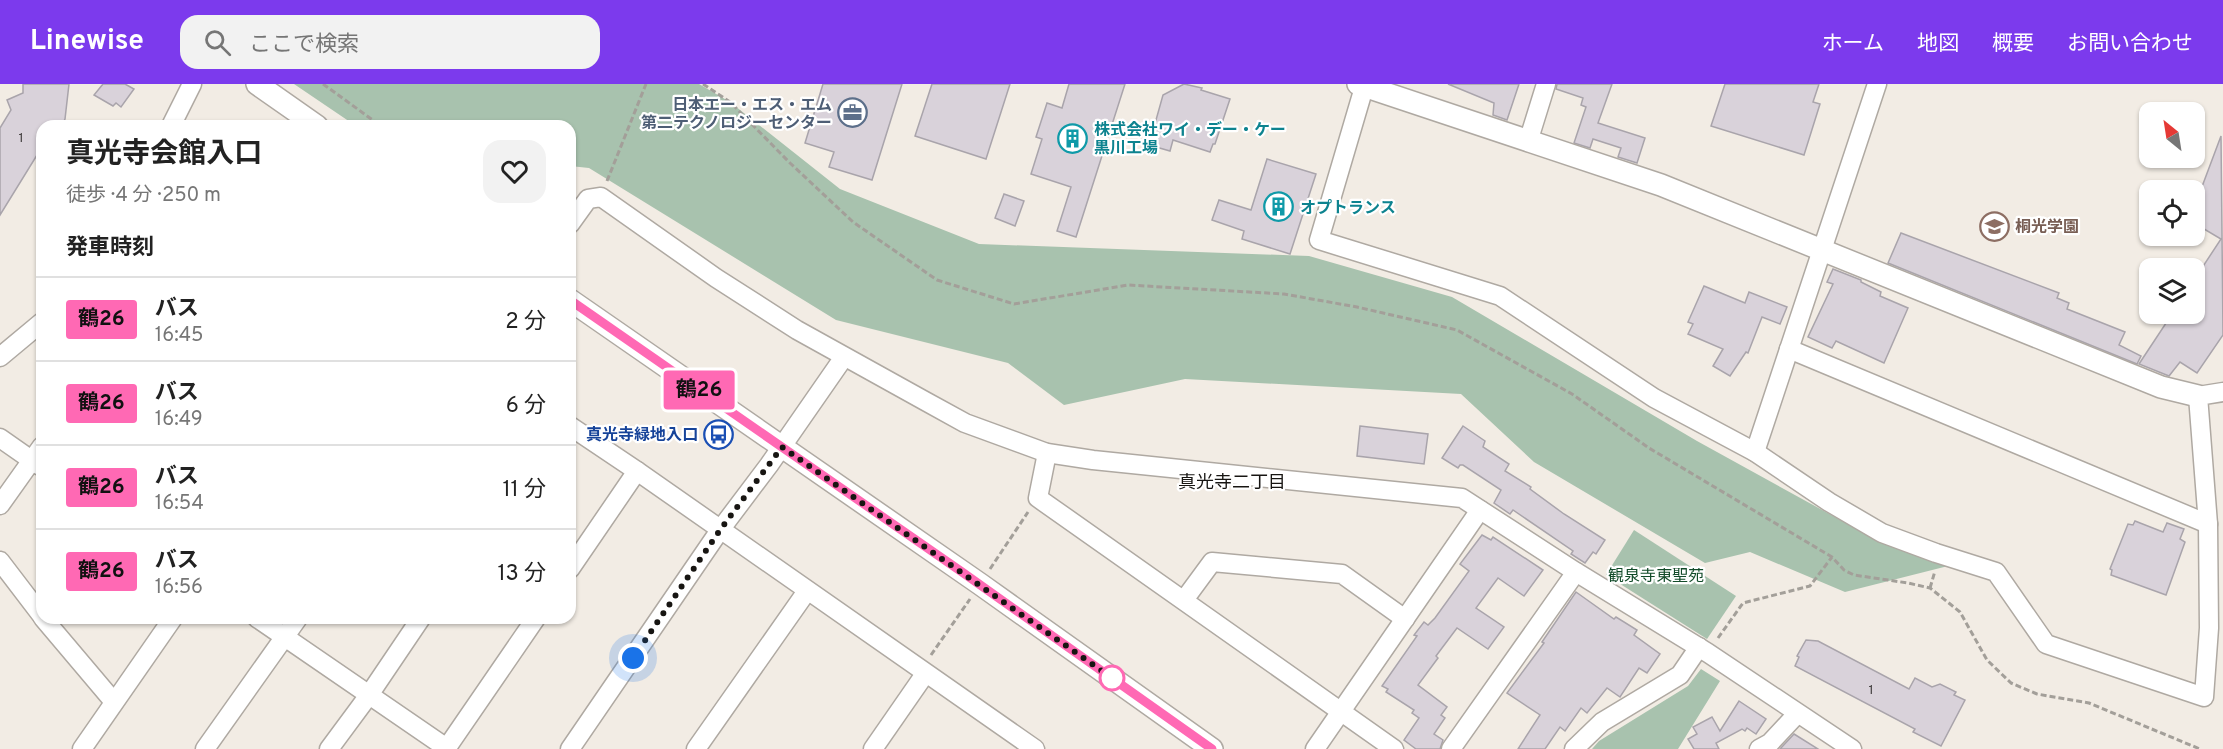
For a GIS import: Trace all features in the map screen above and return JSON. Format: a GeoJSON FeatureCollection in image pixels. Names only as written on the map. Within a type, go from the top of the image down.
{"type":"FeatureCollection","features":[{"type":"Feature","properties":{"kind":"street"},"geometry":{"type":"LineString","coordinates":[[174,120],[192,84]]}},
{"type":"Feature","properties":{"kind":"street"},"geometry":{"type":"LineString","coordinates":[[257,84],[308,120]]}},
{"type":"Feature","properties":{"kind":"street"},"geometry":{"type":"LineString","coordinates":[[1528,142],[1546,84]]}},
{"type":"Feature","properties":{"kind":"street"},"geometry":{"type":"LineString","coordinates":[[1755,452],[1820,250],[1877,84]]}},
{"type":"Feature","properties":{"kind":"street"},"geometry":{"type":"LineString","coordinates":[[2198,396],[2208,524],[2209,628],[2204,697],[2046,644],[1996,572],[1882,533],[1829,502],[1755,452],[1654,398],[1500,296],[1319,240],[1363,85],[1661,185],[2161,387],[2198,396],[2223,392]]}},
{"type":"Feature","properties":{"kind":"street"},"geometry":{"type":"LineString","coordinates":[[576,216],[588,199],[601,197],[716,278],[796,330],[965,423],[1047,453],[1093,460],[1462,498],[1703,650],[1852,749]]}},
{"type":"Feature","properties":{"kind":"street"},"geometry":{"type":"LineString","coordinates":[[576,304],[980,584],[1212,749]]}},
{"type":"Feature","properties":{"kind":"street"},"geometry":{"type":"LineString","coordinates":[[0,357],[36,327]]}},
{"type":"Feature","properties":{"kind":"street"},"geometry":{"type":"LineString","coordinates":[[1789,349],[2208,524]]}},
{"type":"Feature","properties":{"kind":"street"},"geometry":{"type":"LineString","coordinates":[[570,749],[720,530],[782,447],[844,357]]}},
{"type":"Feature","properties":{"kind":"street"},"geometry":{"type":"LineString","coordinates":[[576,430],[1035,749]]}},
{"type":"Feature","properties":{"kind":"street"},"geometry":{"type":"LineString","coordinates":[[0,438],[36,456]]}},
{"type":"Feature","properties":{"kind":"street"},"geometry":{"type":"LineString","coordinates":[[1047,453],[1038,498],[1394,749]]}},
{"type":"Feature","properties":{"kind":"street"},"geometry":{"type":"LineString","coordinates":[[0,505],[36,461]]}},
{"type":"Feature","properties":{"kind":"street"},"geometry":{"type":"LineString","coordinates":[[576,559],[637,471]]}},
{"type":"Feature","properties":{"kind":"street"},"geometry":{"type":"LineString","coordinates":[[1315,749],[1480,510]]}},
{"type":"Feature","properties":{"kind":"street"},"geometry":{"type":"LineString","coordinates":[[0,561],[36,605]]}},
{"type":"Feature","properties":{"kind":"street"},"geometry":{"type":"LineString","coordinates":[[1184,600],[1212,562],[1342,573],[1405,619]]}},
{"type":"Feature","properties":{"kind":"street"},"geometry":{"type":"LineString","coordinates":[[1451,749],[1576,572]]}},
{"type":"Feature","properties":{"kind":"street"},"geometry":{"type":"LineString","coordinates":[[696,749],[807,591]]}},
{"type":"Feature","properties":{"kind":"street"},"geometry":{"type":"LineString","coordinates":[[51,624],[114,702]]}},
{"type":"Feature","properties":{"kind":"street"},"geometry":{"type":"LineString","coordinates":[[82,749],[169,624]]}},
{"type":"Feature","properties":{"kind":"street"},"geometry":{"type":"LineString","coordinates":[[265,624],[447,749],[532,624]]}},
{"type":"Feature","properties":{"kind":"street"},"geometry":{"type":"LineString","coordinates":[[205,749],[294,624]]}},
{"type":"Feature","properties":{"kind":"street"},"geometry":{"type":"LineString","coordinates":[[329,749],[417,624]]}},
{"type":"Feature","properties":{"kind":"street"},"geometry":{"type":"LineString","coordinates":[[1574,749],[1602,722],[1680,675],[1703,650]]}},
{"type":"Feature","properties":{"kind":"street"},"geometry":{"type":"LineString","coordinates":[[873,749],[923,672]]}},
{"type":"Feature","properties":{"kind":"street"},"geometry":{"type":"LineString","coordinates":[[1759,749],[1770,743],[1797,714]]}},
{"type":"Feature","properties":{"kind":"path"},"geometry":{"type":"LineString","coordinates":[[323,84],[373,120]]}},
{"type":"Feature","properties":{"kind":"path"},"geometry":{"type":"LineString","coordinates":[[601,197],[646,84]]}},
{"type":"Feature","properties":{"kind":"path"},"geometry":{"type":"LineString","coordinates":[[703,84],[730,102],[853,222],[937,280],[1014,304],[1128,285],[1284,294],[1358,307],[1457,330],[1572,394],[1649,448],[1832,557],[1844,570],[1854,575],[1930,588],[1960,612],[1987,660],[2011,683],[2037,694],[2089,703],[2200,749]]}},
{"type":"Feature","properties":{"kind":"path"},"geometry":{"type":"LineString","coordinates":[[923,672],[1038,498]]}},
{"type":"Feature","properties":{"kind":"path"},"geometry":{"type":"LineString","coordinates":[[1703,650],[1743,603],[1810,586],[1832,557]]}},
{"type":"Feature","properties":{"kind":"green space"},"geometry":{"type":"Polygon","coordinates":[[[294,84],[699,84],[730,102],[840,189],[979,244],[1309,256],[1452,297],[1697,441],[1873,538],[1952,565],[1845,592],[1750,552],[1705,563],[1534,462],[1461,394],[1185,379],[1064,405],[1008,363],[836,320],[589,168],[576,167],[576,120],[347,120],[294,84]]]}},
{"type":"Feature","properties":{"kind":"green space","name":"観泉寺東聖苑"},"geometry":{"type":"Polygon","coordinates":[[[1634,530],[1736,596],[1707,639],[1606,575],[1634,530]]]}},
{"type":"Feature","properties":{"kind":"green space"},"geometry":{"type":"Polygon","coordinates":[[[1701,669],[1720,681],[1678,749],[1592,749],[1599,741],[1688,686],[1701,669]]]}},
{"type":"Feature","properties":{"kind":"building"},"geometry":{"type":"Polygon","coordinates":[[[23,84],[69,84],[65,119],[36,120],[36,157],[0,215],[0,128],[11,110],[7,100],[23,93],[23,84]]]}},
{"type":"Feature","properties":{"kind":"building"},"geometry":{"type":"Polygon","coordinates":[[[103,84],[125,84],[134,89],[121,107],[116,103],[113,106],[94,95],[103,84]]]}},
{"type":"Feature","properties":{"kind":"building","name":"日本エー・エス・エム 第二テクノロジーセンター"},"geometry":{"type":"Polygon","coordinates":[[[823,84],[902,84],[872,180],[829,167],[834,152],[805,143],[823,84]]]}},
{"type":"Feature","properties":{"kind":"building"},"geometry":{"type":"Polygon","coordinates":[[[932,84],[1010,84],[986,159],[915,136],[932,84]]]}},
{"type":"Feature","properties":{"kind":"building","name":"株式会社ワイ・デー・ケー 黒川工場"},"geometry":{"type":"Polygon","coordinates":[[[1069,84],[1125,84],[1076,237],[1057,231],[1071,187],[1031,174],[1042,139],[1036,137],[1047,103],[1062,108],[1069,84]]]}},
{"type":"Feature","properties":{"kind":"building"},"geometry":{"type":"Polygon","coordinates":[[[1184,84],[1230,99],[1215,144],[1210,152],[1173,140],[1170,151],[1149,145],[1163,95],[1184,84]]]}},
{"type":"Feature","properties":{"kind":"building"},"geometry":{"type":"Polygon","coordinates":[[[1448,84],[1519,84],[1507,120],[1493,115],[1494,103],[1448,84]]]}},
{"type":"Feature","properties":{"kind":"building"},"geometry":{"type":"Polygon","coordinates":[[[1557,84],[1612,84],[1598,123],[1645,138],[1637,163],[1618,157],[1621,148],[1593,139],[1590,148],[1574,143],[1586,107],[1581,105],[1583,98],[1556,89],[1557,84]]]}},
{"type":"Feature","properties":{"kind":"building"},"geometry":{"type":"Polygon","coordinates":[[[1725,84],[1819,84],[1813,102],[1820,104],[1804,155],[1711,126],[1725,84]]]}},
{"type":"Feature","properties":{"kind":"building"},"geometry":{"type":"Polygon","coordinates":[[[2221,136],[2223,335],[2197,373],[2180,362],[2169,376],[2139,364],[2165,324],[2205,324],[2205,263],[2221,239],[2205,230],[2204,180],[2221,136]]]}},
{"type":"Feature","properties":{"kind":"building","name":"オプトランス"},"geometry":{"type":"Polygon","coordinates":[[[1267,159],[1316,174],[1290,254],[1242,239],[1244,231],[1212,220],[1219,200],[1251,210],[1267,159]]]}},
{"type":"Feature","properties":{"kind":"building"},"geometry":{"type":"Polygon","coordinates":[[[1004,194],[1024,201],[1015,226],[995,218],[1004,194]]]}},
{"type":"Feature","properties":{"kind":"building"},"geometry":{"type":"Polygon","coordinates":[[[1901,233],[2059,293],[2057,298],[2069,303],[2067,309],[2125,332],[2119,345],[2141,356],[2137,364],[1888,263],[1901,233]]]}},
{"type":"Feature","properties":{"kind":"building"},"geometry":{"type":"Polygon","coordinates":[[[1833,269],[1861,280],[1881,292],[1880,296],[1908,308],[1884,363],[1836,341],[1832,348],[1808,337],[1833,284],[1827,282],[1833,269]]]}},
{"type":"Feature","properties":{"kind":"building"},"geometry":{"type":"Polygon","coordinates":[[[1704,286],[1745,303],[1749,292],[1787,307],[1780,324],[1762,317],[1748,353],[1746,352],[1730,376],[1713,366],[1723,349],[1688,334],[1693,324],[1688,322],[1704,286]]]}},
{"type":"Feature","properties":{"kind":"building"},"geometry":{"type":"Polygon","coordinates":[[[1360,426],[1428,434],[1424,464],[1357,456],[1360,426]]]}},
{"type":"Feature","properties":{"kind":"building"},"geometry":{"type":"Polygon","coordinates":[[[1463,426],[1485,441],[1483,447],[1509,464],[1505,471],[1531,487],[1530,489],[1564,514],[1605,540],[1596,554],[1593,552],[1585,563],[1571,554],[1573,551],[1513,510],[1510,514],[1494,503],[1501,490],[1463,465],[1458,468],[1442,458],[1463,426]]]}},
{"type":"Feature","properties":{"kind":"building"},"geometry":{"type":"Polygon","coordinates":[[[2135,521],[2163,532],[2167,523],[2184,529],[2180,539],[2185,542],[2166,595],[2111,575],[2112,570],[2110,569],[2128,524],[2133,525],[2135,521]]]}},
{"type":"Feature","properties":{"kind":"building"},"geometry":{"type":"Polygon","coordinates":[[[1482,535],[1491,540],[1493,537],[1543,570],[1524,596],[1498,578],[1476,608],[1504,627],[1488,649],[1457,628],[1436,656],[1438,658],[1418,685],[1447,707],[1441,715],[1445,718],[1434,734],[1443,740],[1440,749],[1416,749],[1404,740],[1419,718],[1412,713],[1414,710],[1386,692],[1388,689],[1382,686],[1417,636],[1414,635],[1424,622],[1428,625],[1435,618],[1469,571],[1460,564],[1482,535]]]}},
{"type":"Feature","properties":{"kind":"building"},"geometry":{"type":"Polygon","coordinates":[[[1576,592],[1614,619],[1616,617],[1637,630],[1634,635],[1660,654],[1647,673],[1639,668],[1620,697],[1607,688],[1587,713],[1581,708],[1565,731],[1560,727],[1545,749],[1518,749],[1540,715],[1507,693],[1544,643],[1542,642],[1576,592]]]}},
{"type":"Feature","properties":{"kind":"building"},"geometry":{"type":"Polygon","coordinates":[[[1806,640],[1818,641],[1909,689],[1915,678],[1932,687],[1940,684],[1956,692],[1954,695],[1965,700],[1941,746],[1913,732],[1915,729],[1795,666],[1799,657],[1797,656],[1806,640]]]}},
{"type":"Feature","properties":{"kind":"building"},"geometry":{"type":"Polygon","coordinates":[[[1739,701],[1766,719],[1756,734],[1747,728],[1745,731],[1742,729],[1716,743],[1719,749],[1694,749],[1688,739],[1697,734],[1693,727],[1712,717],[1720,731],[1739,701]]]}},
{"type":"Feature","properties":{"kind":"building"},"geometry":{"type":"Polygon","coordinates":[[[1794,734],[1818,749],[1780,749],[1794,734]]]}},
{"type":"Feature","properties":{"kind":"bus line","name":"鶴26"},"geometry":{"type":"LineString","coordinates":[[576,304],[1212,749]]}},
{"type":"Feature","properties":{"kind":"place","name":"日本エー・エス・エム 第二テクノロジーセンター"},"geometry":{"type":"Point","coordinates":[853,113]}},
{"type":"Feature","properties":{"kind":"place","name":"株式会社ワイ・デー・ケー 黒川工場"},"geometry":{"type":"Point","coordinates":[1073,138]}},
{"type":"Feature","properties":{"kind":"place","name":"オプトランス"},"geometry":{"type":"Point","coordinates":[1279,207]}},
{"type":"Feature","properties":{"kind":"place","name":"桐光学園"},"geometry":{"type":"Point","coordinates":[1994,226]}},
{"type":"Feature","properties":{"kind":"place","name":"真光寺緑地入口"},"geometry":{"type":"Point","coordinates":[719,434]}},
{"type":"Feature","properties":{"kind":"district","name":"真光寺二丁目"},"geometry":{"type":"Point","coordinates":[1232,482]}},
{"type":"Feature","properties":{"kind":"route"},"geometry":{"type":"LineString","coordinates":[[633,658],[720,530],[782,447],[1115,680],[1112,678]]}}]}
